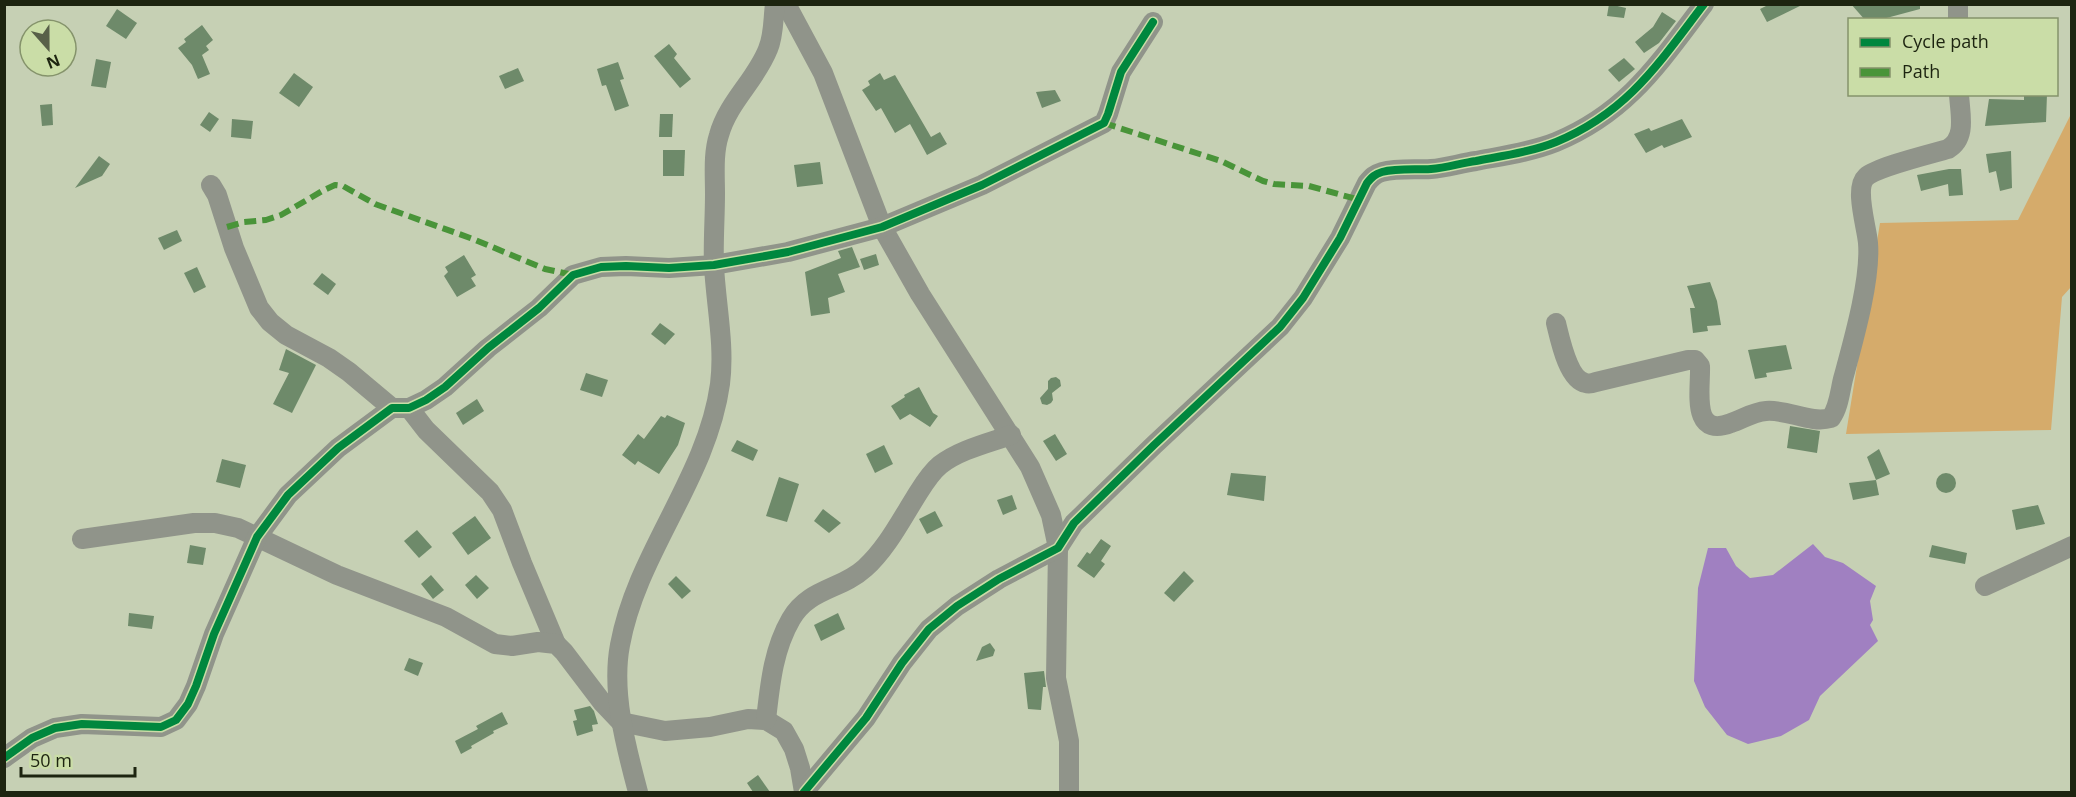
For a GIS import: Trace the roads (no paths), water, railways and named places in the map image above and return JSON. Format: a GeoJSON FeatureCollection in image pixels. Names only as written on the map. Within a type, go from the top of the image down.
{"type":"FeatureCollection","features":[{"type":"Feature","properties":{"kind":"street"},"geometry":{"type":"LineString","coordinates":[[638,792],[621,722],[618,680],[620,646],[629,608],[706,442],[716,408],[721,381],[721,357],[714,265],[715,155],[719,135],[728,112],[761,64],[769,48],[775,4]]}},
{"type":"Feature","properties":{"kind":"street"},"geometry":{"type":"LineString","coordinates":[[786,4],[823,73],[882,227],[920,294],[1011,435],[1030,468],[1051,515],[1058,548],[1056,678],[1069,741],[1069,792]]}},
{"type":"Feature","properties":{"kind":"street"},"geometry":{"type":"LineString","coordinates":[[804,792],[866,718],[902,663],[929,629],[957,606],[999,579],[1058,548],[1074,523],[1280,327],[1303,298],[1335,246],[1367,183],[1374,175],[1383,171],[1434,169],[1513,154],[1555,142],[1596,121],[1615,108],[1655,69],[1704,4]]}},
{"type":"Feature","properties":{"kind":"street"},"geometry":{"type":"LineString","coordinates":[[4,758],[32,738],[54,728],[81,724],[161,727],[176,720],[192,695],[214,634],[257,537],[281,504],[338,448],[401,408],[426,400],[445,387],[488,348],[539,308],[573,275],[601,267],[669,268],[714,265],[788,252],[882,227],[982,185],[1104,123],[1121,72],[1153,22]]}},
{"type":"Feature","properties":{"kind":"street"},"geometry":{"type":"LineString","coordinates":[[1556,323],[1572,372],[1586,383],[1695,360],[1700,366],[1701,413],[1712,425],[1728,424],[1745,416],[1767,411],[1814,419],[1831,418],[1837,404],[1852,346],[1865,285],[1868,247],[1861,185],[1865,178],[1876,170],[1956,145],[1961,136],[1959,96]]}},
{"type":"Feature","properties":{"kind":"street"},"geometry":{"type":"LineString","coordinates":[[211,185],[217,195],[234,248],[259,308],[270,322],[286,335],[336,363],[401,408],[490,492],[502,510],[556,644],[621,722],[665,731],[710,727],[748,719],[766,720],[784,731],[794,749],[804,792]]}},
{"type":"Feature","properties":{"kind":"street"},"geometry":{"type":"LineString","coordinates":[[766,720],[771,674],[777,650],[790,620],[801,604],[818,592],[864,570],[879,554],[926,480],[940,465],[959,454],[1011,435]]}},
{"type":"Feature","properties":{"kind":"street"},"geometry":{"type":"LineString","coordinates":[[1051,515],[1074,523]]}},
{"type":"Feature","properties":{"kind":"street"},"geometry":{"type":"LineString","coordinates":[[82,539],[194,523],[238,528],[337,575],[446,617],[495,644],[512,646],[538,642],[556,644]]}},
{"type":"Feature","properties":{"kind":"street"},"geometry":{"type":"LineString","coordinates":[[1985,586],[2072,546]]}}]}
